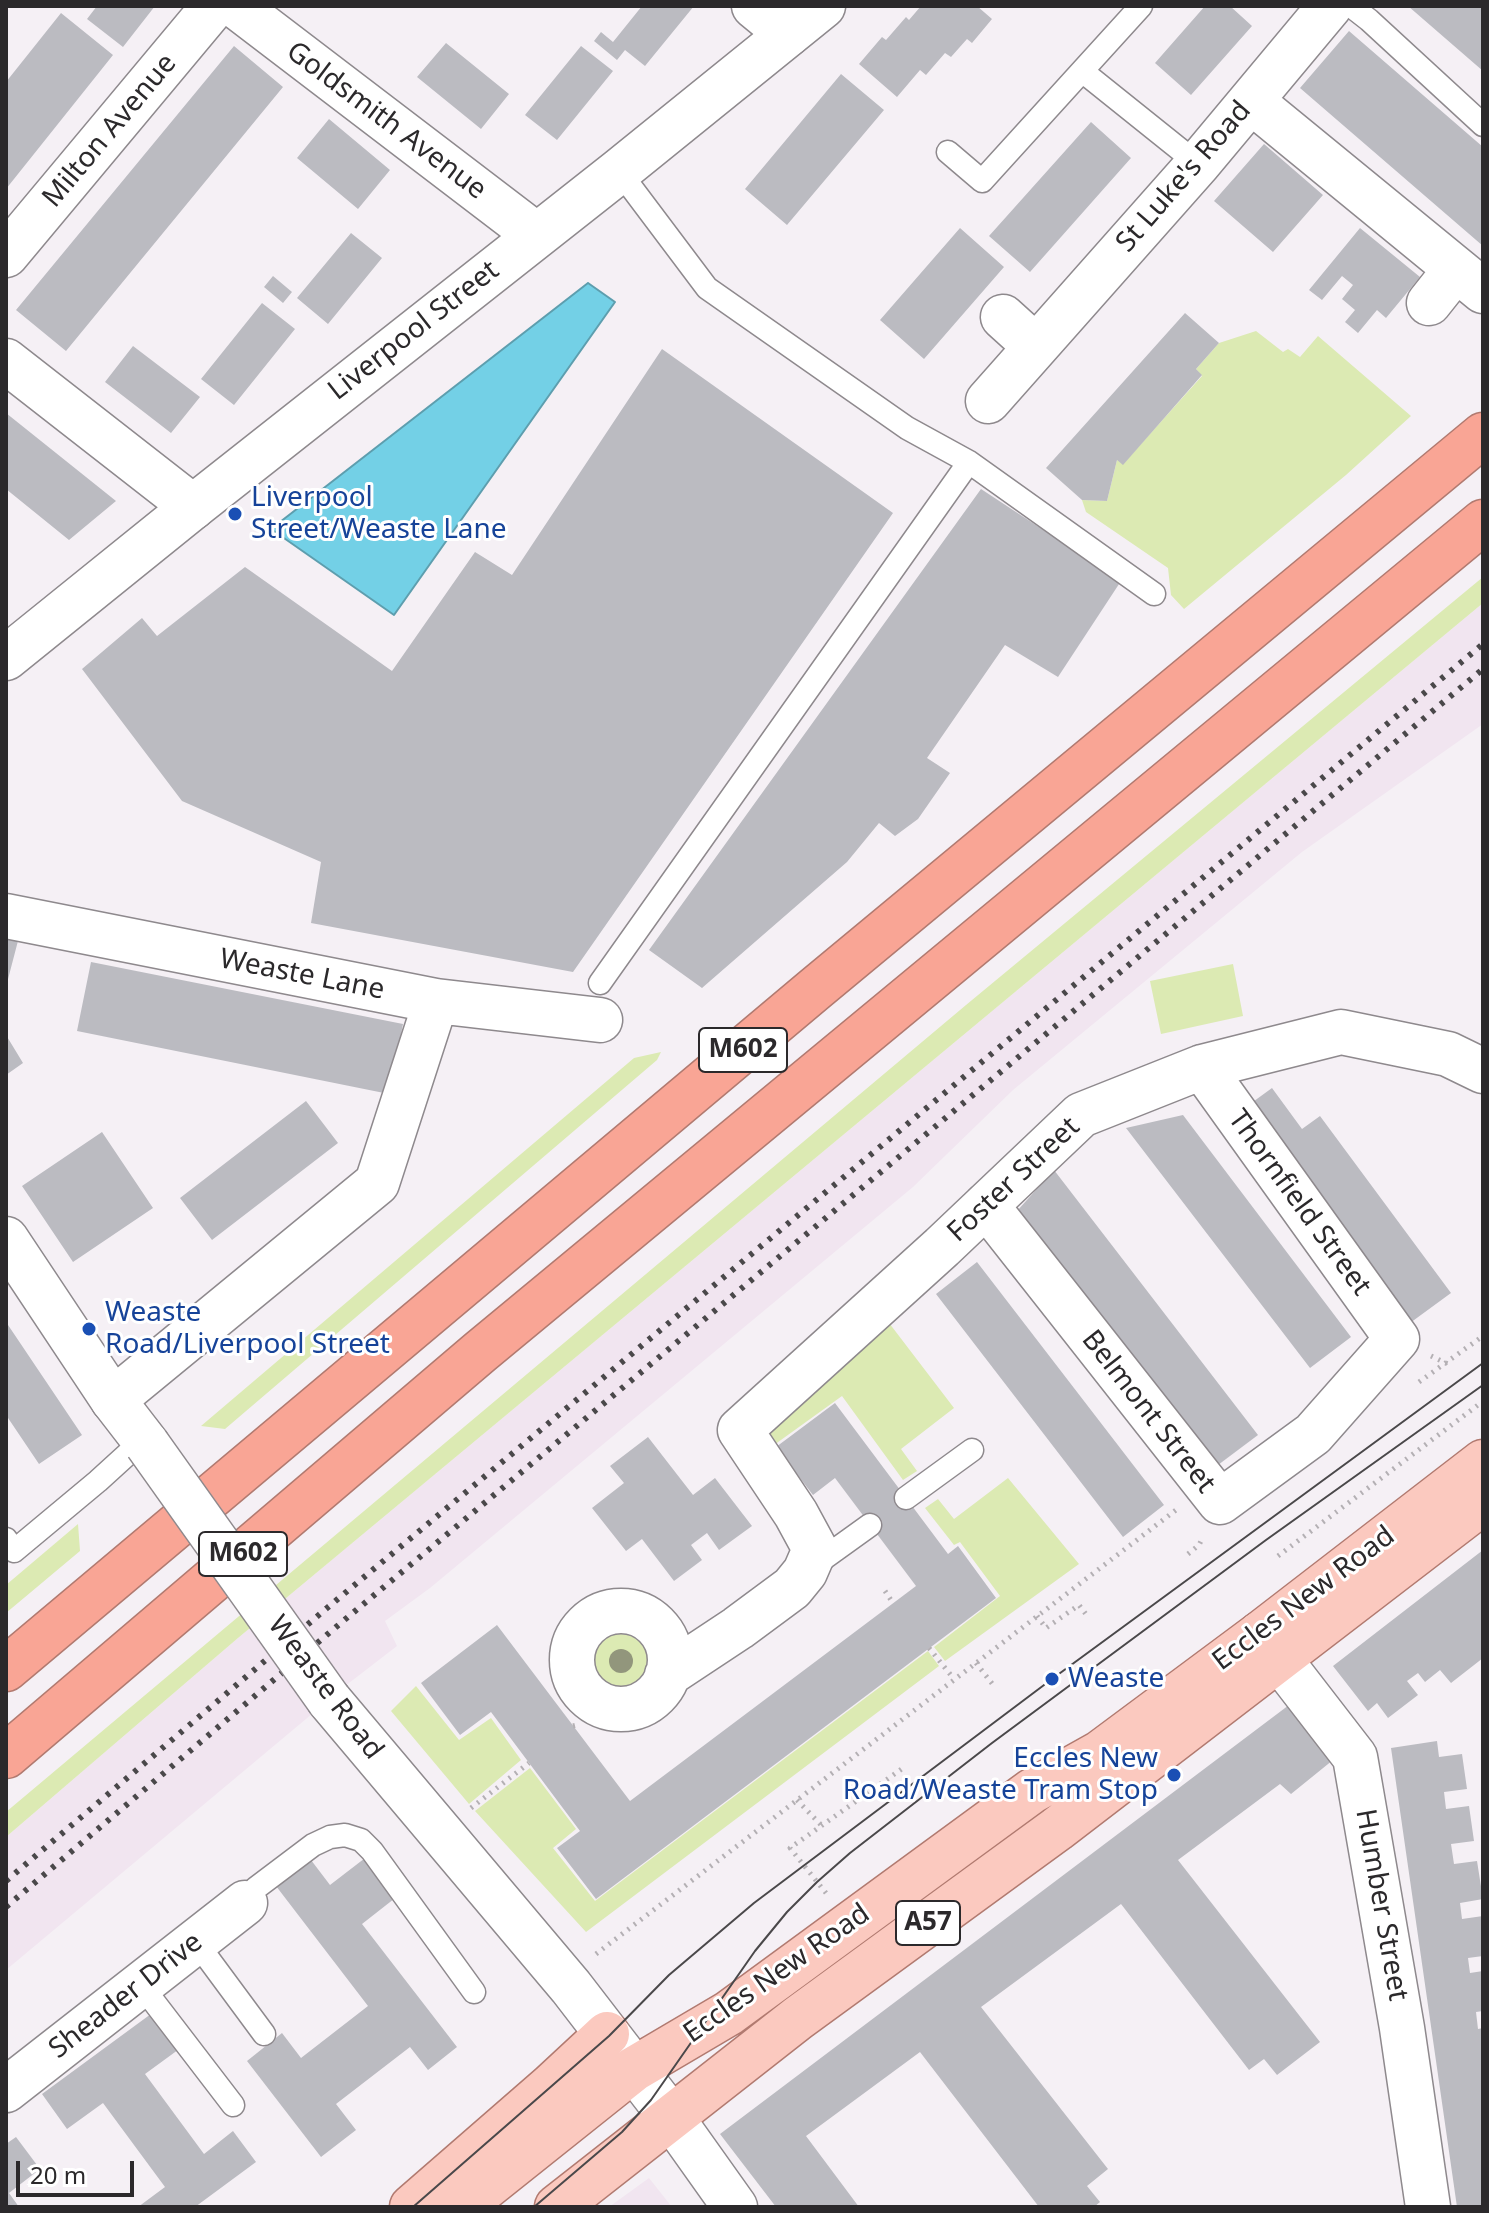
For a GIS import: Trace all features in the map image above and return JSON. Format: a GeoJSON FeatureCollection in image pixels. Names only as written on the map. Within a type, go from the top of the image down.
{"type":"FeatureCollection","features":[{"type":"Feature","properties":{"kind":"highway","name":"M602"},"geometry":{"type":"LineString","coordinates":[[6,1669],[815,989],[1483,435]]}},
{"type":"Feature","properties":{"kind":"highway","name":"M602"},"geometry":{"type":"LineString","coordinates":[[6,1756],[480,1352],[1483,522]]}},
{"type":"Feature","properties":{"kind":"main road","name":"Eccles New Road"},"geometry":{"type":"LineString","coordinates":[[557,2207],[798,2018],[1057,1829],[1483,1462]]}},
{"type":"Feature","properties":{"kind":"main road","name":"Eccles New Road"},"geometry":{"type":"LineString","coordinates":[[461,2207],[634,2069],[729,2013],[1032,1791],[1100,1753],[1270,1647],[1483,1502]]}},
{"type":"Feature","properties":{"kind":"main road"},"geometry":{"type":"LineString","coordinates":[[412,2207],[607,2034]]}},
{"type":"Feature","properties":{"kind":"street","name":"Milton Avenue"},"geometry":{"type":"LineString","coordinates":[[6,255],[214,6]]}},
{"type":"Feature","properties":{"kind":"street","name":"Goldsmith Avenue"},"geometry":{"type":"LineString","coordinates":[[236,6],[536,235]]}},
{"type":"Feature","properties":{"kind":"street"},"geometry":{"type":"LineString","coordinates":[[754,6],[788,34]]}},
{"type":"Feature","properties":{"kind":"street","name":"Liverpool Street"},"geometry":{"type":"LineString","coordinates":[[6,658],[823,6]]}},
{"type":"Feature","properties":{"kind":"street","name":"St Luke's Road"},"geometry":{"type":"LineString","coordinates":[[988,401],[1198,164],[1330,6]]}},
{"type":"Feature","properties":{"kind":"street"},"geometry":{"type":"LineString","coordinates":[[1251,101],[1470,280],[1429,303]]}},
{"type":"Feature","properties":{"kind":"street"},"geometry":{"type":"LineString","coordinates":[[1003,317],[1035,346]]}},
{"type":"Feature","properties":{"kind":"street"},"geometry":{"type":"LineString","coordinates":[[6,361],[193,507]]}},
{"type":"Feature","properties":{"kind":"street","name":"Weaste Lane"},"geometry":{"type":"LineString","coordinates":[[6,916],[436,1001],[600,1002]]}},
{"type":"Feature","properties":{"kind":"street"},"geometry":{"type":"LineString","coordinates":[[113,1400],[377,1183],[436,1001]]}},
{"type":"Feature","properties":{"kind":"street","name":"Foster Street"},"geometry":{"type":"LineString","coordinates":[[805,1572],[815,1549],[796,1514],[740,1430],[1081,1115],[1202,1067],[1341,1032],[1448,1054],[1483,1071]]}},
{"type":"Feature","properties":{"kind":"street","name":"Thornfield Street"},"geometry":{"type":"LineString","coordinates":[[1202,1067],[1397,1339]]}},
{"type":"Feature","properties":{"kind":"street","name":"Belmont Street"},"geometry":{"type":"LineString","coordinates":[[986,1205],[1220,1502],[1313,1434],[1397,1339]]}},
{"type":"Feature","properties":{"kind":"street","name":"Weaste Road"},"geometry":{"type":"LineString","coordinates":[[6,1239],[113,1400],[329,1700],[564,1979],[671,2117],[735,2207]]}},
{"type":"Feature","properties":{"kind":"street"},"geometry":{"type":"LineString","coordinates":[[667,1675],[792,1588],[805,1572]]}},
{"type":"Feature","properties":{"kind":"street","name":"Humber Street"},"geometry":{"type":"LineString","coordinates":[[1270,1647],[1355,1757],[1402,2028],[1428,2207]]}},
{"type":"Feature","properties":{"kind":"street","name":"Sheader Drive"},"geometry":{"type":"LineString","coordinates":[[6,2090],[245,1903]]}},
{"type":"Feature","properties":{"kind":"lane"},"geometry":{"type":"LineString","coordinates":[[948,152],[982,181],[1141,6]]}},
{"type":"Feature","properties":{"kind":"lane"},"geometry":{"type":"LineString","coordinates":[[1351,6],[1483,125]]}},
{"type":"Feature","properties":{"kind":"lane"},"geometry":{"type":"LineString","coordinates":[[1082,71],[1198,164]]}},
{"type":"Feature","properties":{"kind":"lane"},"geometry":{"type":"LineString","coordinates":[[619,171],[707,288],[907,428],[969,462],[1154,594]]}},
{"type":"Feature","properties":{"kind":"lane"},"geometry":{"type":"LineString","coordinates":[[600,1002],[969,462]]}},
{"type":"Feature","properties":{"kind":"lane"},"geometry":{"type":"LineString","coordinates":[[6,1539],[14,1551],[145,1442]]}},
{"type":"Feature","properties":{"kind":"lane"},"geometry":{"type":"LineString","coordinates":[[906,1498],[972,1450]]}},
{"type":"Feature","properties":{"kind":"lane"},"geometry":{"type":"LineString","coordinates":[[805,1572],[870,1525]]}},
{"type":"Feature","properties":{"kind":"lane"},"geometry":{"type":"LineString","coordinates":[[245,1903],[256,1888],[313,1845],[330,1837],[345,1835],[361,1840],[474,1992]]}},
{"type":"Feature","properties":{"kind":"lane"},"geometry":{"type":"LineString","coordinates":[[196,1942],[264,2034]]}},
{"type":"Feature","properties":{"kind":"lane"},"geometry":{"type":"LineString","coordinates":[[141,1985],[233,2105]]}},
{"type":"Feature","properties":{"kind":"path"},"geometry":{"type":"LineString","coordinates":[[1445,1363],[1483,1336]]}},
{"type":"Feature","properties":{"kind":"path"},"geometry":{"type":"LineString","coordinates":[[1278,1556],[1482,1402]]}},
{"type":"Feature","properties":{"kind":"path"},"geometry":{"type":"LineString","coordinates":[[564,1979],[1206,1486]]}},
{"type":"Feature","properties":{"kind":"path"},"geometry":{"type":"LineString","coordinates":[[1188,1554],[1199,1545]]}},
{"type":"Feature","properties":{"kind":"path"},"geometry":{"type":"LineString","coordinates":[[885,1591],[893,1603]]}},
{"type":"Feature","properties":{"kind":"path"},"geometry":{"type":"LineString","coordinates":[[1037,1616],[1046,1628],[1079,1605],[1088,1617]]}},
{"type":"Feature","properties":{"kind":"path"},"geometry":{"type":"LineString","coordinates":[[929,1648],[954,1679]]}},
{"type":"Feature","properties":{"kind":"path"},"geometry":{"type":"LineString","coordinates":[[976,1663],[994,1686]]}},
{"type":"Feature","properties":{"kind":"path"},"geometry":{"type":"LineString","coordinates":[[441,1835],[529,1763]]}},
{"type":"Feature","properties":{"kind":"path"},"geometry":{"type":"LineString","coordinates":[[829,1897],[790,1848],[903,1768]]}},
{"type":"Feature","properties":{"kind":"path"},"geometry":{"type":"LineString","coordinates":[[797,1800],[822,1826]]}},
{"type":"Feature","properties":{"kind":"shaded area"},"geometry":{"type":"Polygon","coordinates":[[[1483,603],[1483,724],[1302,852],[1013,1090],[913,1187],[430,1588],[385,1621],[397,1646],[6,1970],[6,1837],[238,1638],[1483,603]]]}},
{"type":"Feature","properties":{"kind":"shaded area"},"geometry":{"type":"Polygon","coordinates":[[[649,2178],[672,2207],[609,2207],[649,2178]]]}},
{"type":"Feature","properties":{"kind":"green space"},"geometry":{"type":"Polygon","coordinates":[[[1256,331],[1283,352],[1288,349],[1300,357],[1318,336],[1411,416],[1346,475],[1184,609],[1171,595],[1168,568],[1086,512],[1082,500],[1107,501],[1117,460],[1123,464],[1202,376],[1196,369],[1219,343],[1256,331]]]}},
{"type":"Feature","properties":{"kind":"green space"},"geometry":{"type":"Polygon","coordinates":[[[1483,577],[1483,603],[238,1638],[6,1837],[6,1812],[966,1005],[1483,577]]]}},
{"type":"Feature","properties":{"kind":"green space"},"geometry":{"type":"Polygon","coordinates":[[[1233,964],[1243,1016],[1161,1034],[1150,981],[1233,964]]]}},
{"type":"Feature","properties":{"kind":"green space"},"geometry":{"type":"Polygon","coordinates":[[[661,1052],[657,1060],[225,1429],[201,1426],[634,1058],[661,1052]]]}},
{"type":"Feature","properties":{"kind":"green space"},"geometry":{"type":"Polygon","coordinates":[[[883,1315],[954,1408],[901,1449],[917,1471],[903,1480],[842,1396],[774,1445],[759,1426],[883,1315]]]}},
{"type":"Feature","properties":{"kind":"green space"},"geometry":{"type":"Polygon","coordinates":[[[1008,1478],[1079,1564],[945,1661],[934,1647],[1000,1596],[960,1542],[954,1545],[925,1508],[938,1499],[954,1519],[1008,1478]]]}},
{"type":"Feature","properties":{"kind":"green space"},"geometry":{"type":"Polygon","coordinates":[[[78,1524],[80,1551],[6,1613],[6,1585],[78,1524]]]}},
{"type":"Feature","properties":{"kind":"green space"},"geometry":{"type":"Polygon","coordinates":[[[621,1634],[640,1642],[648,1661],[640,1680],[621,1688],[602,1680],[594,1661],[602,1642],[621,1634]]]}},
{"type":"Feature","properties":{"kind":"green space"},"geometry":{"type":"Polygon","coordinates":[[[928,1651],[939,1666],[586,1932],[475,1811],[530,1768],[576,1829],[553,1848],[595,1901],[928,1651]]]}},
{"type":"Feature","properties":{"kind":"green space"},"geometry":{"type":"Polygon","coordinates":[[[416,1686],[459,1740],[491,1718],[521,1760],[469,1804],[391,1711],[416,1686]]]}},
{"type":"Feature","properties":{"kind":"water"},"geometry":{"type":"Polygon","coordinates":[[[588,283],[615,302],[394,615],[271,529],[588,283]]]}},
{"type":"Feature","properties":{"kind":"building"},"geometry":{"type":"Polygon","coordinates":[[[97,6],[155,6],[123,47],[87,19],[97,6]]]}},
{"type":"Feature","properties":{"kind":"building"},"geometry":{"type":"Polygon","coordinates":[[[642,6],[694,6],[645,66],[625,50],[617,60],[594,41],[601,32],[613,42],[642,6]]]}},
{"type":"Feature","properties":{"kind":"building"},"geometry":{"type":"Polygon","coordinates":[[[921,6],[977,6],[992,19],[972,43],[967,39],[951,57],[945,53],[926,75],[920,70],[897,97],[859,64],[882,37],[886,40],[906,17],[909,20],[921,6]]]}},
{"type":"Feature","properties":{"kind":"building"},"geometry":{"type":"Polygon","coordinates":[[[1205,6],[1230,6],[1252,26],[1191,95],[1155,63],[1205,6]]]}},
{"type":"Feature","properties":{"kind":"building"},"geometry":{"type":"Polygon","coordinates":[[[1408,6],[1483,6],[1483,71],[1408,6]]]}},
{"type":"Feature","properties":{"kind":"building"},"geometry":{"type":"Polygon","coordinates":[[[61,13],[113,55],[6,189],[6,82],[61,13]]]}},
{"type":"Feature","properties":{"kind":"building"},"geometry":{"type":"Polygon","coordinates":[[[1349,31],[1483,147],[1483,246],[1300,88],[1349,31]]]}},
{"type":"Feature","properties":{"kind":"building"},"geometry":{"type":"Polygon","coordinates":[[[446,43],[509,94],[481,129],[417,77],[446,43]]]}},
{"type":"Feature","properties":{"kind":"building"},"geometry":{"type":"Polygon","coordinates":[[[234,46],[283,87],[66,351],[16,310],[234,46]]]}},
{"type":"Feature","properties":{"kind":"building"},"geometry":{"type":"Polygon","coordinates":[[[581,46],[613,71],[557,140],[525,115],[581,46]]]}},
{"type":"Feature","properties":{"kind":"building"},"geometry":{"type":"Polygon","coordinates":[[[841,74],[884,110],[787,225],[745,189],[841,74]]]}},
{"type":"Feature","properties":{"kind":"building"},"geometry":{"type":"Polygon","coordinates":[[[329,119],[390,170],[358,209],[297,158],[329,119]]]}},
{"type":"Feature","properties":{"kind":"building"},"geometry":{"type":"Polygon","coordinates":[[[1091,122],[1131,158],[1030,272],[989,236],[1091,122]]]}},
{"type":"Feature","properties":{"kind":"building"},"geometry":{"type":"Polygon","coordinates":[[[1264,144],[1323,195],[1273,252],[1214,201],[1264,144]]]}},
{"type":"Feature","properties":{"kind":"building"},"geometry":{"type":"Polygon","coordinates":[[[960,228],[1004,267],[924,359],[880,320],[960,228]]]}},
{"type":"Feature","properties":{"kind":"building"},"geometry":{"type":"Polygon","coordinates":[[[1360,228],[1420,277],[1386,318],[1377,310],[1358,333],[1345,322],[1355,310],[1342,299],[1353,285],[1342,276],[1322,300],[1309,290],[1360,228]]]}},
{"type":"Feature","properties":{"kind":"building"},"geometry":{"type":"Polygon","coordinates":[[[351,233],[382,258],[328,324],[297,298],[351,233]]]}},
{"type":"Feature","properties":{"kind":"building"},"geometry":{"type":"Polygon","coordinates":[[[273,276],[292,292],[283,303],[264,287],[273,276]]]}},
{"type":"Feature","properties":{"kind":"building"},"geometry":{"type":"Polygon","coordinates":[[[262,303],[295,329],[234,405],[201,379],[262,303]]]}},
{"type":"Feature","properties":{"kind":"building"},"geometry":{"type":"Polygon","coordinates":[[[1185,313],[1219,343],[1196,369],[1202,375],[1123,465],[1117,460],[1107,501],[1082,500],[1046,468],[1185,313]]]}},
{"type":"Feature","properties":{"kind":"building"},"geometry":{"type":"Polygon","coordinates":[[[133,346],[200,397],[171,433],[105,382],[133,346]]]}},
{"type":"Feature","properties":{"kind":"building"},"geometry":{"type":"Polygon","coordinates":[[[662,349],[893,513],[573,972],[311,923],[321,862],[182,801],[82,669],[142,618],[157,636],[245,567],[392,671],[475,552],[512,575],[662,349]]]}},
{"type":"Feature","properties":{"kind":"building"},"geometry":{"type":"Polygon","coordinates":[[[6,413],[116,501],[69,540],[6,489],[6,413]]]}},
{"type":"Feature","properties":{"kind":"building"},"geometry":{"type":"Polygon","coordinates":[[[981,489],[1121,581],[1058,677],[1005,645],[927,758],[950,773],[918,819],[895,836],[879,823],[847,862],[702,988],[649,950],[981,489]]]}},
{"type":"Feature","properties":{"kind":"building"},"geometry":{"type":"Polygon","coordinates":[[[6,933],[19,937],[7,983],[6,983],[6,933]]]}},
{"type":"Feature","properties":{"kind":"building"},"geometry":{"type":"Polygon","coordinates":[[[91,962],[403,1024],[389,1094],[77,1031],[91,962]]]}},
{"type":"Feature","properties":{"kind":"building"},"geometry":{"type":"Polygon","coordinates":[[[6,1035],[23,1063],[6,1075],[6,1035]]]}},
{"type":"Feature","properties":{"kind":"building"},"geometry":{"type":"Polygon","coordinates":[[[1272,1088],[1302,1129],[1320,1116],[1451,1293],[1410,1323],[1250,1104],[1272,1088]]]}},
{"type":"Feature","properties":{"kind":"building"},"geometry":{"type":"Polygon","coordinates":[[[306,1101],[338,1143],[212,1240],[180,1198],[306,1101]]]}},
{"type":"Feature","properties":{"kind":"building"},"geometry":{"type":"Polygon","coordinates":[[[1183,1115],[1351,1337],[1310,1368],[1126,1128],[1183,1115]]]}},
{"type":"Feature","properties":{"kind":"building"},"geometry":{"type":"Polygon","coordinates":[[[102,1132],[153,1208],[73,1262],[22,1186],[102,1132]]]}},
{"type":"Feature","properties":{"kind":"building"},"geometry":{"type":"Polygon","coordinates":[[[1054,1170],[1258,1435],[1214,1468],[1017,1211],[1054,1170]]]}},
{"type":"Feature","properties":{"kind":"building"},"geometry":{"type":"Polygon","coordinates":[[[977,1262],[1164,1505],[1123,1537],[936,1294],[977,1262]]]}},
{"type":"Feature","properties":{"kind":"building"},"geometry":{"type":"Polygon","coordinates":[[[6,1322],[82,1435],[39,1464],[6,1415],[6,1322]]]}},
{"type":"Feature","properties":{"kind":"building"},"geometry":{"type":"Polygon","coordinates":[[[835,1403],[948,1554],[958,1546],[996,1598],[596,1899],[557,1848],[580,1831],[491,1712],[460,1735],[421,1683],[497,1625],[630,1801],[916,1586],[835,1478],[813,1495],[776,1447],[835,1403]]]}},
{"type":"Feature","properties":{"kind":"building"},"geometry":{"type":"Polygon","coordinates":[[[648,1437],[693,1495],[715,1478],[752,1526],[719,1550],[707,1533],[691,1545],[702,1560],[674,1581],[642,1539],[626,1551],[592,1508],[624,1483],[610,1466],[648,1437]]]}},
{"type":"Feature","properties":{"kind":"building"},"geometry":{"type":"Polygon","coordinates":[[[1483,1550],[1483,1658],[1451,1683],[1440,1670],[1425,1682],[1418,1673],[1407,1681],[1418,1695],[1388,1718],[1377,1703],[1368,1711],[1333,1666],[1483,1550]]]}},
{"type":"Feature","properties":{"kind":"building"},"geometry":{"type":"Polygon","coordinates":[[[1289,1705],[1333,1760],[1291,1794],[1280,1784],[1178,1860],[1320,2042],[1277,2075],[1264,2059],[1249,2070],[1121,1904],[981,2007],[1108,2169],[1087,2186],[1100,2202],[1094,2207],[1039,2207],[920,2052],[806,2136],[859,2207],[776,2207],[720,2134],[1289,1705]]]}},
{"type":"Feature","properties":{"kind":"building"},"geometry":{"type":"Polygon","coordinates":[[[1437,1741],[1439,1757],[1462,1754],[1467,1789],[1444,1792],[1446,1809],[1469,1806],[1474,1841],[1451,1844],[1454,1864],[1477,1861],[1483,1899],[1460,1903],[1462,1919],[1483,1916],[1483,1956],[1468,1958],[1470,1973],[1483,1971],[1483,2011],[1476,2012],[1478,2029],[1483,2028],[1483,2207],[1457,2207],[1391,1748],[1437,1741]]]}},
{"type":"Feature","properties":{"kind":"building"},"geometry":{"type":"Polygon","coordinates":[[[369,1855],[399,1895],[362,1924],[457,2047],[428,2070],[410,2047],[336,2104],[356,2130],[321,2157],[247,2061],[282,2033],[301,2058],[368,2006],[276,1886],[311,1860],[330,1885],[369,1855]]]}},
{"type":"Feature","properties":{"kind":"building"},"geometry":{"type":"Polygon","coordinates":[[[155,2011],[182,2047],[145,2074],[204,2154],[233,2131],[256,2162],[195,2207],[138,2207],[165,2187],[103,2103],[67,2129],[42,2094],[155,2011]]]}},
{"type":"Feature","properties":{"kind":"building"},"geometry":{"type":"Polygon","coordinates":[[[16,2137],[40,2169],[9,2193],[19,2207],[6,2207],[6,2144],[16,2137]]]}},
{"type":"Feature","properties":{"kind":"tram line"},"geometry":{"type":"LineString","coordinates":[[413,2207],[609,2036],[669,1975],[754,1903],[1052,1679],[1483,1363]]}},
{"type":"Feature","properties":{"kind":"tram line"},"geometry":{"type":"LineString","coordinates":[[534,2207],[622,2132],[651,2100],[755,1951],[787,1912],[850,1853],[992,1743],[1266,1540],[1483,1385]]}},
{"type":"Feature","properties":{"kind":"railway"},"geometry":{"type":"LineString","coordinates":[[6,1881],[327,1608],[1483,644]]}},
{"type":"Feature","properties":{"kind":"railway"},"geometry":{"type":"LineString","coordinates":[[6,1907],[342,1622],[1483,669]]}},
{"type":"Feature","properties":{"kind":"place","name":"Liverpool Street/Weaste Lane"},"geometry":{"type":"Point","coordinates":[235,514]}},
{"type":"Feature","properties":{"kind":"place","name":"Weaste Road/Liverpool Street"},"geometry":{"type":"Point","coordinates":[89,1329]}},
{"type":"Feature","properties":{"kind":"place","name":"Weaste"},"geometry":{"type":"Point","coordinates":[1052,1679]}},
{"type":"Feature","properties":{"kind":"place","name":"Eccles New Road/Weaste Tram Stop"},"geometry":{"type":"Point","coordinates":[1174,1775]}}]}
